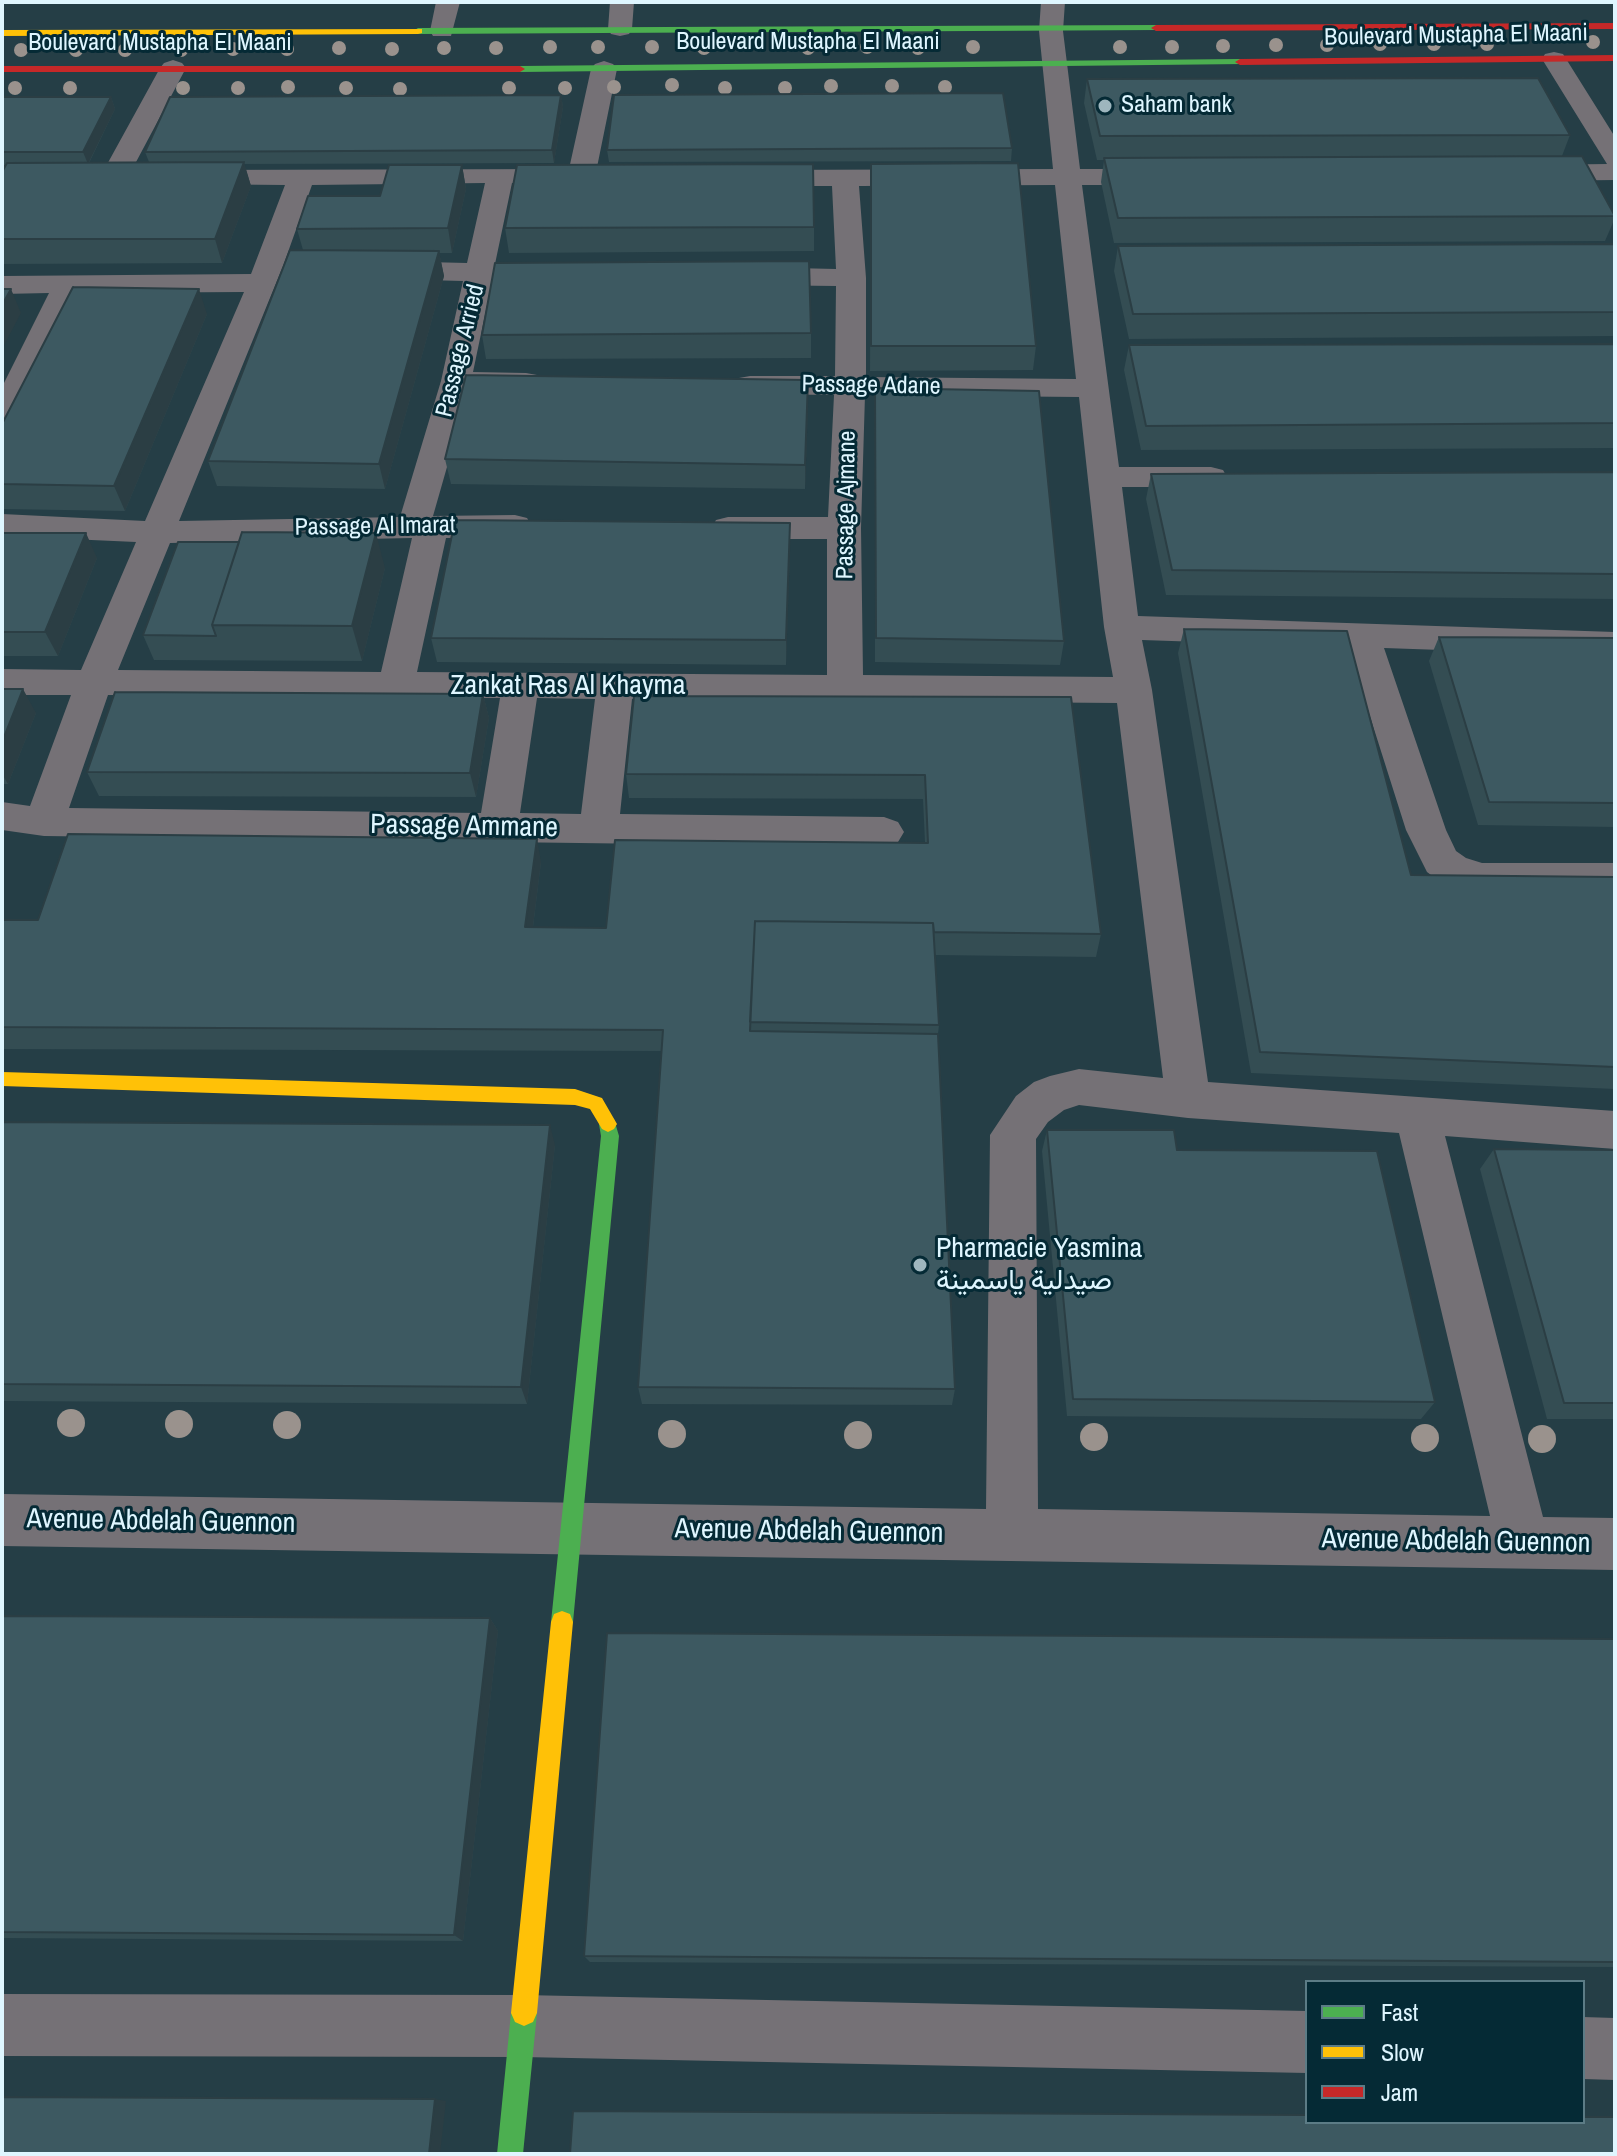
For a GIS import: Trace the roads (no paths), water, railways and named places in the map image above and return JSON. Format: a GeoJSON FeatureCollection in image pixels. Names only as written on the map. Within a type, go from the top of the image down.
{"type":"FeatureCollection","features":[{"type":"Feature","properties":{"kind":"street"},"geometry":{"type":"LineString","coordinates":[[442,31],[448,2]]}},
{"type":"Feature","properties":{"kind":"street"},"geometry":{"type":"LineString","coordinates":[[620,29],[622,2]]}},
{"type":"Feature","properties":{"kind":"street"},"geometry":{"type":"LineString","coordinates":[[1052,16],[1054,65],[1069,178],[1093,264],[1106,350],[1093,388],[1122,627],[1134,690],[1188,1099]]}},
{"type":"Feature","properties":{"kind":"street","name":"Boulevard Mustapha El Maani"},"geometry":{"type":"LineString","coordinates":[[2,33],[620,29],[1052,16],[1615,26]]}},
{"type":"Feature","properties":{"kind":"street","name":"Boulevard Mustapha El Maani"},"geometry":{"type":"LineString","coordinates":[[2,69],[604,69],[1615,58]]}},
{"type":"Feature","properties":{"kind":"street"},"geometry":{"type":"LineString","coordinates":[[1554,59],[1615,158]]}},
{"type":"Feature","properties":{"kind":"street"},"geometry":{"type":"LineString","coordinates":[[113,179],[173,68]]}},
{"type":"Feature","properties":{"kind":"street"},"geometry":{"type":"LineString","coordinates":[[581,177],[604,69]]}},
{"type":"Feature","properties":{"kind":"street"},"geometry":{"type":"LineString","coordinates":[[1506,173],[1615,172]]}},
{"type":"Feature","properties":{"kind":"street"},"geometry":{"type":"LineString","coordinates":[[81,179],[500,175],[612,177]]}},
{"type":"Feature","properties":{"kind":"street","name":"Passage Arried"},"geometry":{"type":"LineString","coordinates":[[396,685],[423,526],[500,175]]}},
{"type":"Feature","properties":{"kind":"street"},"geometry":{"type":"LineString","coordinates":[[721,178],[1179,177]]}},
{"type":"Feature","properties":{"kind":"street"},"geometry":{"type":"LineString","coordinates":[[44,822],[94,683],[158,532],[276,272],[301,178]]}},
{"type":"Feature","properties":{"kind":"street","name":"Passage Ajmane"},"geometry":{"type":"LineString","coordinates":[[845,179],[851,278],[844,528],[845,688]]}},
{"type":"Feature","properties":{"kind":"street"},"geometry":{"type":"LineString","coordinates":[[360,269],[573,274]]}},
{"type":"Feature","properties":{"kind":"street"},"geometry":{"type":"LineString","coordinates":[[2,285],[68,285],[276,272]]}},
{"type":"Feature","properties":{"kind":"street"},"geometry":{"type":"LineString","coordinates":[[727,276],[851,278]]}},
{"type":"Feature","properties":{"kind":"street"},"geometry":{"type":"LineString","coordinates":[[2,419],[68,285]]}},
{"type":"Feature","properties":{"kind":"street"},"geometry":{"type":"LineString","coordinates":[[456,381],[551,382]]}},
{"type":"Feature","properties":{"kind":"street","name":"Passage Adane"},"geometry":{"type":"LineString","coordinates":[[724,384],[1093,388]]}},
{"type":"Feature","properties":{"kind":"street"},"geometry":{"type":"LineString","coordinates":[[1106,477],[1249,477]]}},
{"type":"Feature","properties":{"kind":"street","name":"Passage Al Imarat"},"geometry":{"type":"LineString","coordinates":[[2,525],[158,532],[543,526]]}},
{"type":"Feature","properties":{"kind":"street"},"geometry":{"type":"LineString","coordinates":[[701,527],[844,528]]}},
{"type":"Feature","properties":{"kind":"street"},"geometry":{"type":"LineString","coordinates":[[1122,627],[1615,644]]}},
{"type":"Feature","properties":{"kind":"street"},"geometry":{"type":"LineString","coordinates":[[1362,636],[1426,830],[1441,861],[1453,870],[1482,878],[1615,878]]}},
{"type":"Feature","properties":{"kind":"street","name":"Zankat Ras Al Khayma"},"geometry":{"type":"LineString","coordinates":[[2,682],[1134,690]]}},
{"type":"Feature","properties":{"kind":"street"},"geometry":{"type":"LineString","coordinates":[[498,827],[521,685]]}},
{"type":"Feature","properties":{"kind":"street"},"geometry":{"type":"LineString","coordinates":[[599,829],[615,686]]}},
{"type":"Feature","properties":{"kind":"street","name":"Passage Ammane"},"geometry":{"type":"LineString","coordinates":[[3,819],[884,832]]}},
{"type":"Feature","properties":{"kind":"street"},"geometry":{"type":"LineString","coordinates":[[2,1079],[547,1095],[575,1097],[596,1103],[607,1119],[610,1136],[510,2154]]}},
{"type":"Feature","properties":{"kind":"street"},"geometry":{"type":"LineString","coordinates":[[1012,1535],[1013,1135],[1032,1109],[1050,1095],[1079,1087],[1188,1099],[1615,1130]]}},
{"type":"Feature","properties":{"kind":"street"},"geometry":{"type":"LineString","coordinates":[[1417,1116],[1523,1542]]}},
{"type":"Feature","properties":{"kind":"street","name":"Avenue Abdelah Guennon"},"geometry":{"type":"LineString","coordinates":[[2,1520],[1615,1544]]}},
{"type":"Feature","properties":{"kind":"street"},"geometry":{"type":"LineString","coordinates":[[2,2025],[522,2026],[1305,2042]]}},
{"type":"Feature","properties":{"kind":"street"},"geometry":{"type":"LineString","coordinates":[[1585,2048],[1615,2049]]}},
{"type":"Feature","properties":{"kind":"place","name":"Saham bank"},"geometry":{"type":"Point","coordinates":[1105,106]}},
{"type":"Feature","properties":{"kind":"place","name":"Pharmacie Yasmina صيدلية ياسمينة"},"geometry":{"type":"Point","coordinates":[920,1265]}}]}
